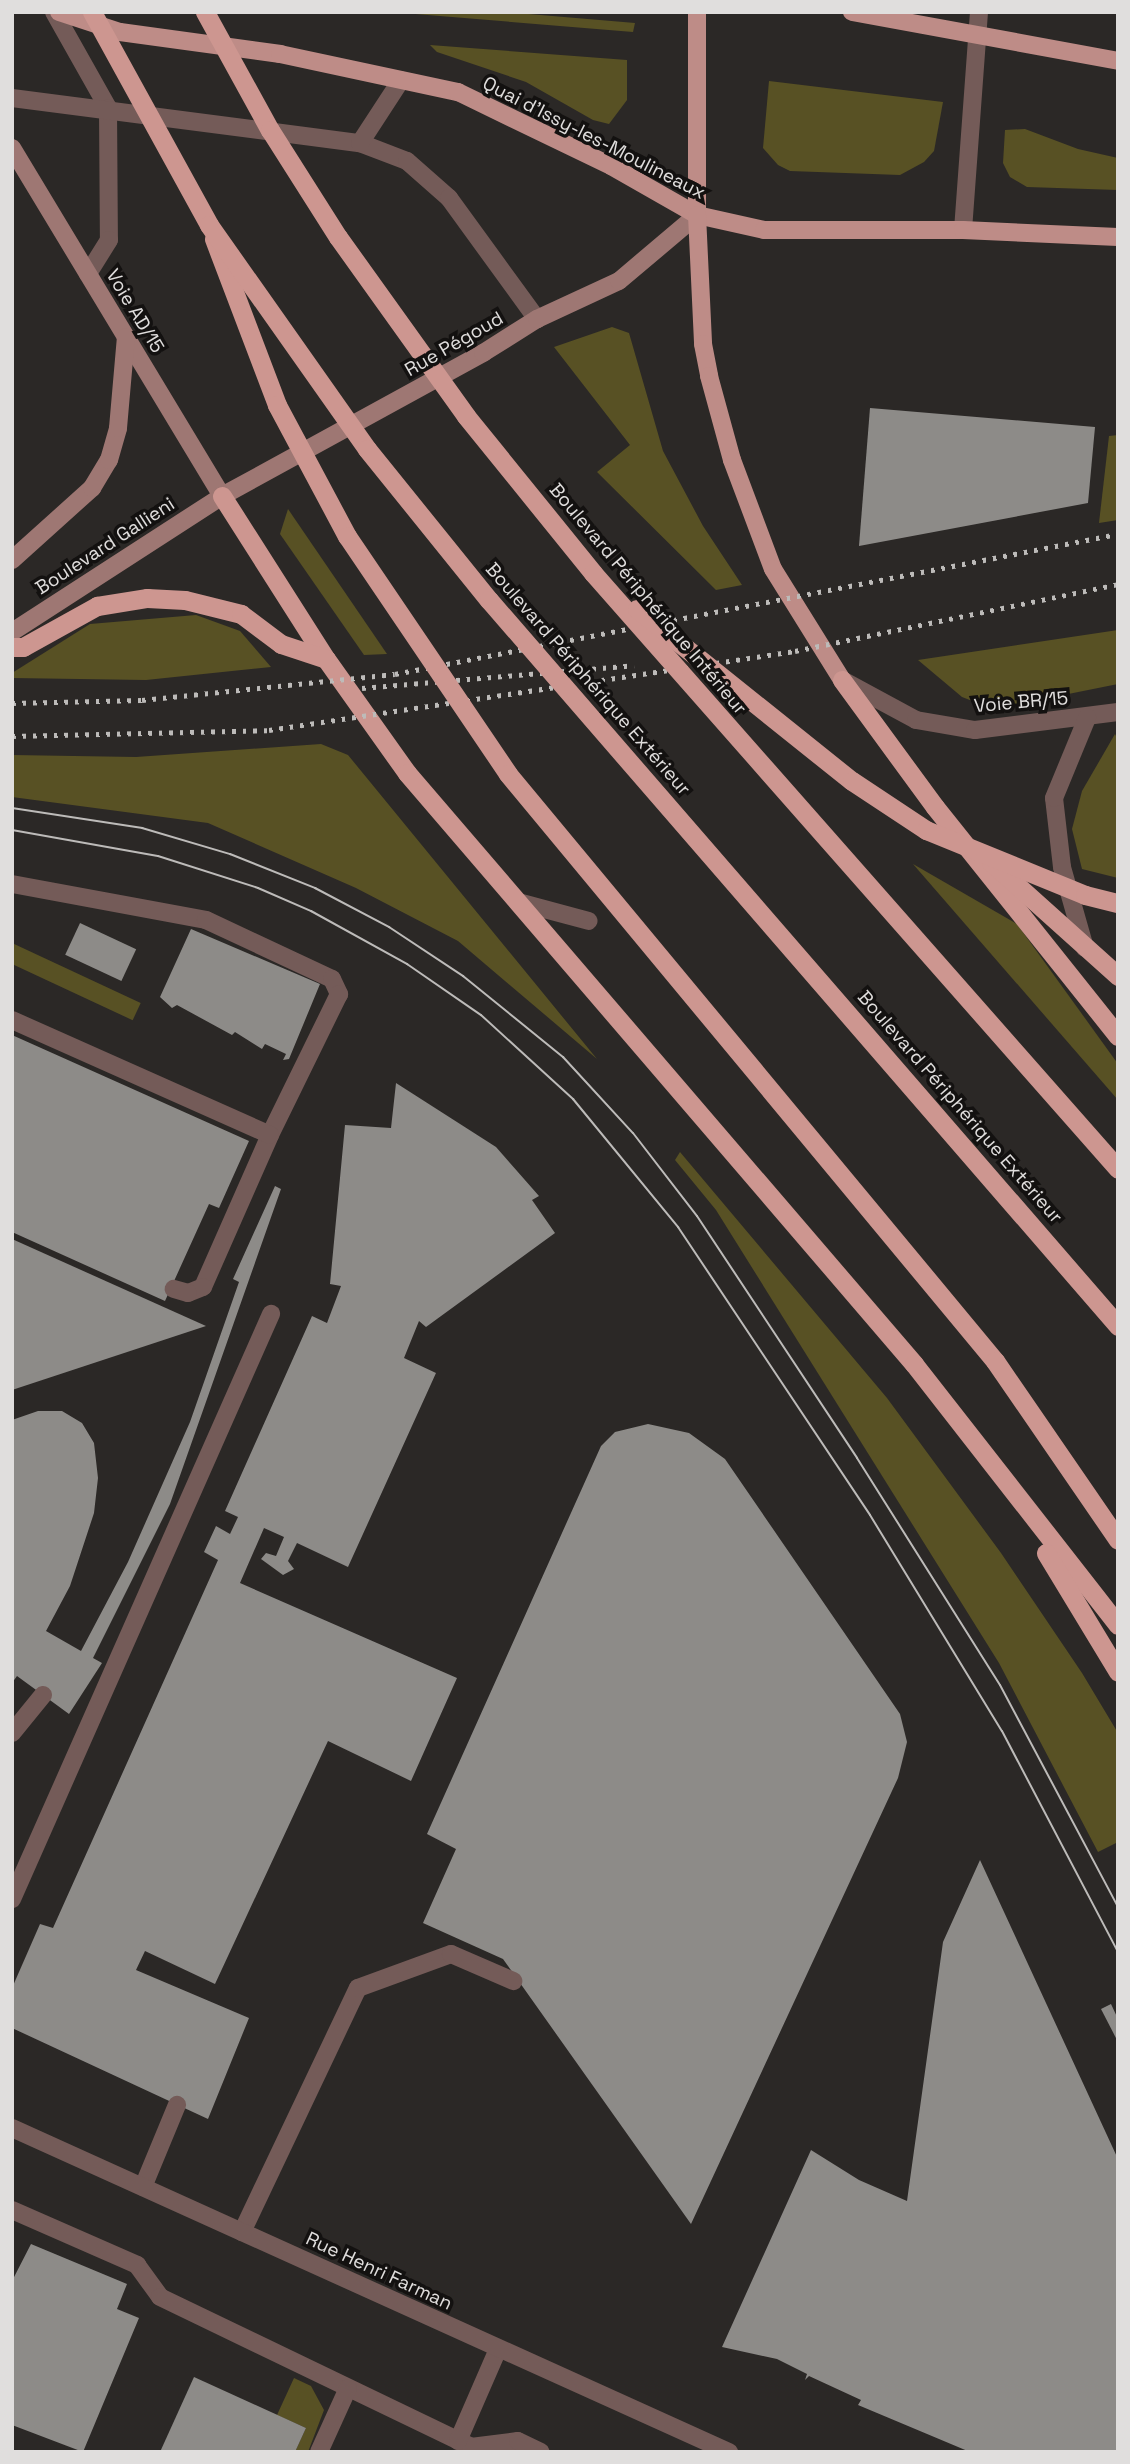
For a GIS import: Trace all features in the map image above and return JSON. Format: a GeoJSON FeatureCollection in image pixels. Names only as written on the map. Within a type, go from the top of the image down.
{"type":"FeatureCollection","features":[{"type":"Feature","properties":{"kind":"highway","name":"Boulevard Périphérique Extérieur"},"geometry":{"type":"LineString","coordinates":[[92,12],[209,225],[360,439],[489,600],[1118,1326]]}},
{"type":"Feature","properties":{"kind":"highway","name":"Boulevard Périphérique Intérieur"},"geometry":{"type":"LineString","coordinates":[[205,12],[270,130],[383,302],[466,416],[593,573],[1118,1169]]}},
{"type":"Feature","properties":{"kind":"highway"},"geometry":{"type":"LineString","coordinates":[[209,225],[277,405],[341,524],[508,774],[953,1307],[1049,1434],[1118,1540]]}},
{"type":"Feature","properties":{"kind":"highway"},"geometry":{"type":"LineString","coordinates":[[222,496],[326,659],[407,773],[914,1364],[1007,1489],[1118,1625]]}},
{"type":"Feature","properties":{"kind":"highway"},"geometry":{"type":"LineString","coordinates":[[593,573],[783,728],[926,830],[1084,895],[1118,903]]}},
{"type":"Feature","properties":{"kind":"highway"},"geometry":{"type":"LineString","coordinates":[[12,647],[23,647],[97,606],[147,598],[195,602],[241,614],[281,644],[326,659]]}},
{"type":"Feature","properties":{"kind":"highway"},"geometry":{"type":"LineString","coordinates":[[842,680],[935,807],[1118,1036]]}},
{"type":"Feature","properties":{"kind":"highway"},"geometry":{"type":"LineString","coordinates":[[935,807],[1084,948],[1118,976]]}},
{"type":"Feature","properties":{"kind":"highway"},"geometry":{"type":"LineString","coordinates":[[1007,1489],[1118,1672]]}},
{"type":"Feature","properties":{"kind":"main road","name":"Quai d'Issy-les-Moulineaux"},"geometry":{"type":"LineString","coordinates":[[59,12],[120,32],[280,54],[458,92],[611,166],[697,215],[764,230],[963,230],[1118,237]]}},
{"type":"Feature","properties":{"kind":"main road"},"geometry":{"type":"LineString","coordinates":[[697,12],[697,215],[703,344],[732,460],[774,569],[842,680]]}},
{"type":"Feature","properties":{"kind":"main road"},"geometry":{"type":"LineString","coordinates":[[852,12],[979,32],[1118,61]]}},
{"type":"Feature","properties":{"kind":"main road","name":"Voie AD/15"},"geometry":{"type":"LineString","coordinates":[[12,148],[222,496]]}},
{"type":"Feature","properties":{"kind":"main road","name":"Rue Pégoud"},"geometry":{"type":"LineString","coordinates":[[222,496],[483,353],[537,319],[619,281],[697,215]]}},
{"type":"Feature","properties":{"kind":"main road"},"geometry":{"type":"LineString","coordinates":[[12,560],[92,488],[109,460],[118,428],[126,337]]}},
{"type":"Feature","properties":{"kind":"main road","name":"Boulevard Gallieni"},"geometry":{"type":"LineString","coordinates":[[12,632],[222,496]]}},
{"type":"Feature","properties":{"kind":"street"},"geometry":{"type":"LineString","coordinates":[[54,12],[108,108],[109,240],[88,274]]}},
{"type":"Feature","properties":{"kind":"street"},"geometry":{"type":"LineString","coordinates":[[963,230],[979,12]]}},
{"type":"Feature","properties":{"kind":"street"},"geometry":{"type":"LineString","coordinates":[[360,143],[401,80]]}},
{"type":"Feature","properties":{"kind":"street"},"geometry":{"type":"LineString","coordinates":[[12,98],[108,108],[360,143],[407,161],[449,198],[537,319]]}},
{"type":"Feature","properties":{"kind":"street","name":"Voie BR/15"},"geometry":{"type":"LineString","coordinates":[[842,680],[916,720],[975,730],[1118,712]]}},
{"type":"Feature","properties":{"kind":"street"},"geometry":{"type":"LineString","coordinates":[[1084,948],[1062,867],[1054,799],[1087,718]]}},
{"type":"Feature","properties":{"kind":"street"},"geometry":{"type":"LineString","coordinates":[[12,884],[206,920],[332,979],[339,994],[270,1135],[203,1287],[188,1293],[174,1289]]}},
{"type":"Feature","properties":{"kind":"street"},"geometry":{"type":"LineString","coordinates":[[518,902],[589,921]]}},
{"type":"Feature","properties":{"kind":"street"},"geometry":{"type":"LineString","coordinates":[[12,1020],[270,1135]]}},
{"type":"Feature","properties":{"kind":"street"},"geometry":{"type":"LineString","coordinates":[[12,1899],[271,1314]]}},
{"type":"Feature","properties":{"kind":"street"},"geometry":{"type":"LineString","coordinates":[[12,1733],[43,1695]]}},
{"type":"Feature","properties":{"kind":"street"},"geometry":{"type":"LineString","coordinates":[[242,2232],[358,1988],[451,1954],[513,1981]]}},
{"type":"Feature","properties":{"kind":"street"},"geometry":{"type":"LineString","coordinates":[[143,2187],[177,2105]]}},
{"type":"Feature","properties":{"kind":"street","name":"Rue Henri Farman"},"geometry":{"type":"LineString","coordinates":[[12,2128],[729,2452]]}},
{"type":"Feature","properties":{"kind":"street"},"geometry":{"type":"LineString","coordinates":[[12,2210],[137,2265],[160,2297],[471,2448],[518,2441],[541,2452]]}},
{"type":"Feature","properties":{"kind":"street"},"geometry":{"type":"LineString","coordinates":[[458,2441],[499,2349]]}},
{"type":"Feature","properties":{"kind":"street"},"geometry":{"type":"LineString","coordinates":[[319,2452],[348,2388]]}},
{"type":"Feature","properties":{"kind":"shaded area"},"geometry":{"type":"Polygon","coordinates":[[[391,12],[505,12],[635,23],[633,32],[391,12]]]}},
{"type":"Feature","properties":{"kind":"shaded area"},"geometry":{"type":"Polygon","coordinates":[[[430,45],[627,60],[627,100],[609,124],[593,120],[526,82],[437,52],[430,45]]]}},
{"type":"Feature","properties":{"kind":"shaded area"},"geometry":{"type":"Polygon","coordinates":[[[769,81],[943,102],[934,151],[924,162],[900,175],[790,171],[778,165],[763,148],[769,81]]]}},
{"type":"Feature","properties":{"kind":"shaded area"},"geometry":{"type":"Polygon","coordinates":[[[1025,129],[1078,149],[1118,158],[1118,190],[1027,187],[1010,177],[1003,163],[1005,130],[1025,129]]]}},
{"type":"Feature","properties":{"kind":"shaded area"},"geometry":{"type":"Polygon","coordinates":[[[612,327],[629,333],[663,451],[703,526],[742,585],[716,590],[597,472],[630,445],[554,347],[612,327]]]}},
{"type":"Feature","properties":{"kind":"shaded area"},"geometry":{"type":"Polygon","coordinates":[[[1118,435],[1118,520],[1099,523],[1109,436],[1118,435]]]}},
{"type":"Feature","properties":{"kind":"shaded area"},"geometry":{"type":"Polygon","coordinates":[[[288,509],[387,654],[364,655],[280,534],[288,509]]]}},
{"type":"Feature","properties":{"kind":"shaded area"},"geometry":{"type":"Polygon","coordinates":[[[196,615],[240,631],[271,667],[146,680],[12,678],[12,673],[90,624],[196,615]]]}},
{"type":"Feature","properties":{"kind":"shaded area"},"geometry":{"type":"Polygon","coordinates":[[[1118,630],[1118,684],[993,709],[962,697],[918,660],[1118,630]]]}},
{"type":"Feature","properties":{"kind":"shaded area"},"geometry":{"type":"Polygon","coordinates":[[[1115,734],[1118,740],[1118,878],[1082,869],[1072,829],[1082,791],[1115,734]]]}},
{"type":"Feature","properties":{"kind":"shaded area"},"geometry":{"type":"Polygon","coordinates":[[[321,744],[348,755],[597,1059],[458,941],[356,888],[208,823],[12,797],[12,755],[136,757],[321,744]]]}},
{"type":"Feature","properties":{"kind":"shaded area"},"geometry":{"type":"Polygon","coordinates":[[[913,864],[1017,924],[1118,1064],[1118,1100],[913,864]]]}},
{"type":"Feature","properties":{"kind":"shaded area"},"geometry":{"type":"Polygon","coordinates":[[[12,943],[141,1003],[133,1020],[12,964],[12,943]]]}},
{"type":"Feature","properties":{"kind":"shaded area"},"geometry":{"type":"Polygon","coordinates":[[[680,1152],[887,1398],[1001,1553],[1082,1673],[1118,1733],[1118,1842],[1098,1852],[999,1663],[716,1210],[675,1160],[680,1152]]]}},
{"type":"Feature","properties":{"kind":"shaded area"},"geometry":{"type":"Polygon","coordinates":[[[294,2378],[311,2386],[324,2410],[308,2452],[295,2452],[306,2428],[277,2415],[294,2378]]]}},
{"type":"Feature","properties":{"kind":"building"},"geometry":{"type":"Polygon","coordinates":[[[870,408],[1095,427],[1088,503],[859,546],[870,408]]]}},
{"type":"Feature","properties":{"kind":"building"},"geometry":{"type":"Polygon","coordinates":[[[80,923],[136,949],[121,981],[65,955],[80,923]]]}},
{"type":"Feature","properties":{"kind":"building"},"geometry":{"type":"Polygon","coordinates":[[[191,929],[320,984],[289,1059],[283,1060],[286,1054],[265,1044],[262,1049],[235,1032],[232,1035],[177,1005],[172,1008],[160,997],[191,929]]]}},
{"type":"Feature","properties":{"kind":"building"},"geometry":{"type":"Polygon","coordinates":[[[12,1035],[249,1141],[219,1208],[209,1204],[165,1301],[12,1232],[12,1035]]]}},
{"type":"Feature","properties":{"kind":"building"},"geometry":{"type":"Polygon","coordinates":[[[396,1083],[496,1147],[539,1196],[532,1200],[555,1233],[426,1327],[419,1321],[404,1358],[436,1373],[348,1567],[297,1543],[288,1561],[294,1569],[283,1575],[261,1559],[266,1553],[276,1556],[284,1537],[264,1528],[240,1583],[457,1678],[411,1781],[328,1741],[215,1984],[145,1951],[136,1970],[249,2018],[208,2119],[12,2028],[12,1988],[40,1924],[53,1928],[218,1560],[204,1552],[216,1526],[230,1534],[238,1517],[225,1511],[312,1316],[327,1323],[341,1286],[330,1284],[345,1125],[391,1128],[396,1083]]]}},
{"type":"Feature","properties":{"kind":"building"},"geometry":{"type":"Polygon","coordinates":[[[275,1186],[281,1189],[170,1504],[93,1658],[102,1663],[69,1714],[17,1676],[12,1683],[12,1420],[38,1411],[62,1411],[82,1423],[94,1443],[98,1478],[94,1513],[70,1586],[46,1631],[81,1651],[128,1562],[190,1422],[239,1282],[233,1279],[275,1186]]]}},
{"type":"Feature","properties":{"kind":"building"},"geometry":{"type":"Polygon","coordinates":[[[12,1239],[206,1326],[12,1390],[12,1239]]]}},
{"type":"Feature","properties":{"kind":"building"},"geometry":{"type":"Polygon","coordinates":[[[648,1424],[689,1433],[725,1459],[900,1714],[907,1742],[898,1778],[691,2224],[503,1959],[423,1923],[456,1849],[427,1834],[601,1446],[615,1432],[648,1424]]]}},
{"type":"Feature","properties":{"kind":"building"},"geometry":{"type":"Polygon","coordinates":[[[980,1860],[1118,2159],[1118,2452],[970,2452],[858,2405],[861,2400],[809,2376],[805,2380],[807,2374],[777,2359],[722,2347],[811,2150],[859,2180],[907,2201],[943,1942],[980,1860]]]}},
{"type":"Feature","properties":{"kind":"building"},"geometry":{"type":"Polygon","coordinates":[[[1111,2004],[1118,2019],[1118,2042],[1101,2009],[1111,2004]]]}},
{"type":"Feature","properties":{"kind":"building"},"geometry":{"type":"Polygon","coordinates":[[[31,2244],[127,2284],[117,2309],[139,2318],[83,2452],[12,2425],[12,2281],[31,2244]]]}},
{"type":"Feature","properties":{"kind":"building"},"geometry":{"type":"Polygon","coordinates":[[[194,2377],[306,2428],[295,2452],[160,2452],[194,2377]]]}},
{"type":"Feature","properties":{"kind":"tram line"},"geometry":{"type":"LineString","coordinates":[[12,808],[142,828],[230,854],[315,888],[389,927],[463,976],[563,1057],[633,1133],[697,1216],[857,1458],[1000,1685],[1118,1907]]}},
{"type":"Feature","properties":{"kind":"tram line"},"geometry":{"type":"LineString","coordinates":[[12,830],[158,856],[258,888],[311,911],[407,964],[481,1015],[573,1099],[678,1227],[870,1515],[1002,1731],[1118,1952]]}},
{"type":"Feature","properties":{"kind":"railway"},"geometry":{"type":"LineString","coordinates":[[12,703],[142,700],[395,674],[1118,534]]}},
{"type":"Feature","properties":{"kind":"railway"},"geometry":{"type":"LineString","coordinates":[[12,736],[269,730],[795,651],[1118,584]]}},
{"type":"Feature","properties":{"kind":"railway"},"geometry":{"type":"LineString","coordinates":[[362,688],[634,665]]}}]}
